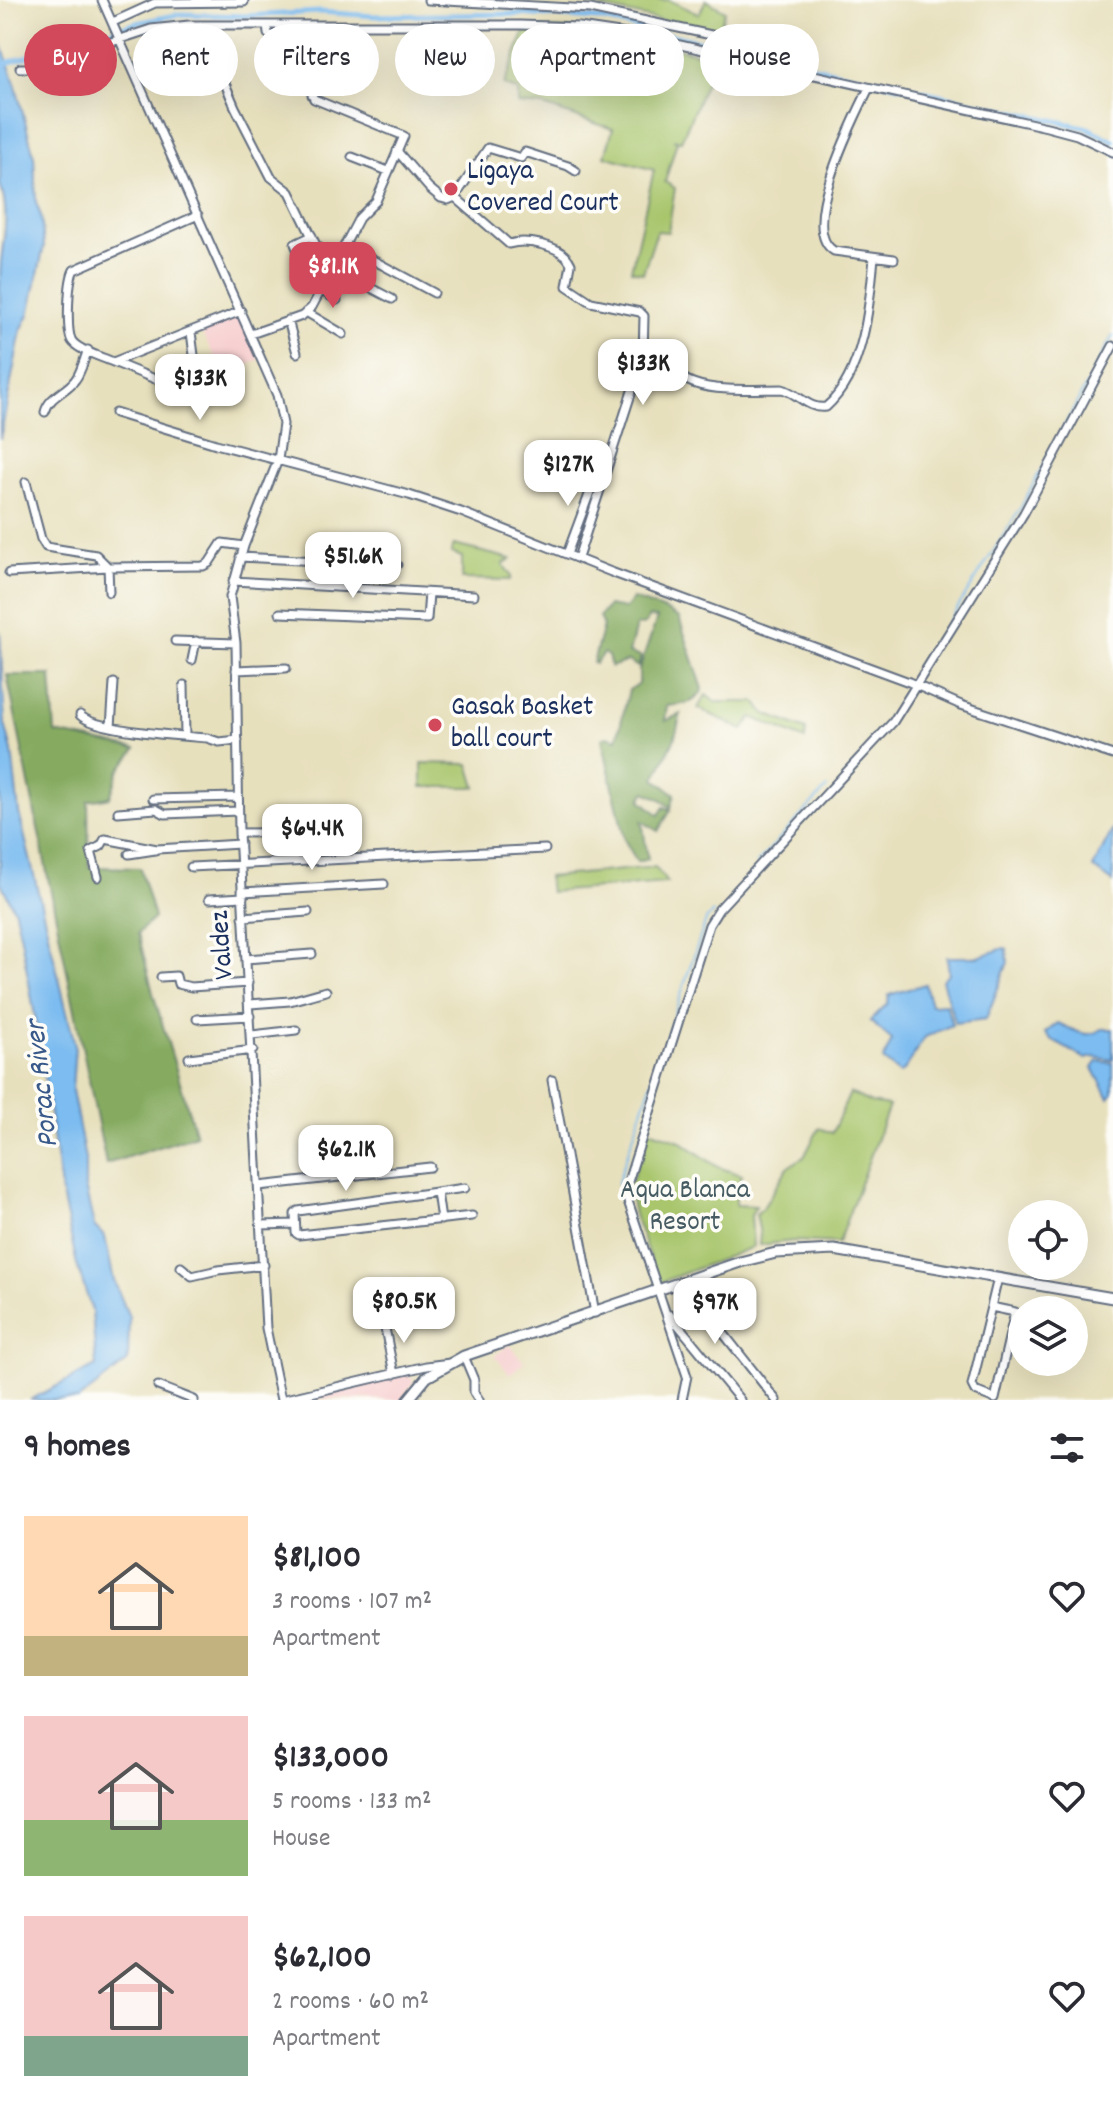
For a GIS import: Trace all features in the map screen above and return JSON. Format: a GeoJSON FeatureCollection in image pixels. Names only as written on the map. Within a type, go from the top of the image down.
{"type":"FeatureCollection","features":[{"type":"Feature","properties":{"kind":"main road"},"geometry":{"type":"LineString","coordinates":[[408,1400],[427,1377],[464,1356],[758,1257],[819,1249],[1113,1298]]}},
{"type":"Feature","properties":{"kind":"street"},"geometry":{"type":"LineString","coordinates":[[428,0],[576,8],[700,33]]}},
{"type":"Feature","properties":{"kind":"street","name":"Valdez"},"geometry":{"type":"LineString","coordinates":[[105,1],[114,24]]}},
{"type":"Feature","properties":{"kind":"street"},"geometry":{"type":"LineString","coordinates":[[114,24],[147,5],[185,1],[244,2]]}},
{"type":"Feature","properties":{"kind":"street"},"geometry":{"type":"LineString","coordinates":[[379,25],[511,25]]}},
{"type":"Feature","properties":{"kind":"street","name":"Valdez"},"geometry":{"type":"LineString","coordinates":[[117,32],[277,395],[283,424],[278,460],[240,557],[230,605],[236,643],[237,797],[266,1328],[281,1400]]}},
{"type":"Feature","properties":{"kind":"street"},"geometry":{"type":"LineString","coordinates":[[20,68],[32,68],[133,34]]}},
{"type":"Feature","properties":{"kind":"street"},"geometry":{"type":"LineString","coordinates":[[684,44],[1047,127],[1077,135],[1113,152]]}},
{"type":"Feature","properties":{"kind":"street"},"geometry":{"type":"LineString","coordinates":[[869,88],[828,182],[822,226],[829,249],[894,259]]}},
{"type":"Feature","properties":{"kind":"street"},"geometry":{"type":"LineString","coordinates":[[230,96],[271,177],[290,192],[316,245],[334,265],[392,299]]}},
{"type":"Feature","properties":{"kind":"street"},"geometry":{"type":"LineString","coordinates":[[251,334],[306,312],[322,291],[359,218],[376,201],[404,136],[312,96]]}},
{"type":"Feature","properties":{"kind":"street"},"geometry":{"type":"LineString","coordinates":[[397,151],[438,196],[448,200],[455,197],[489,147],[521,158],[525,152],[576,171]]}},
{"type":"Feature","properties":{"kind":"street"},"geometry":{"type":"LineString","coordinates":[[352,157],[388,171]]}},
{"type":"Feature","properties":{"kind":"street"},"geometry":{"type":"LineString","coordinates":[[455,197],[509,244],[521,241],[533,243],[564,254],[571,264],[567,286],[585,298],[597,304],[642,314],[645,334],[643,357],[578,558]]}},
{"type":"Feature","properties":{"kind":"street"},"geometry":{"type":"LineString","coordinates":[[191,332],[195,363],[155,379],[74,344],[70,338],[69,291],[74,270],[198,215]]}},
{"type":"Feature","properties":{"kind":"street"},"geometry":{"type":"LineString","coordinates":[[312,236],[295,244],[308,275],[326,281]]}},
{"type":"Feature","properties":{"kind":"street"},"geometry":{"type":"LineString","coordinates":[[345,245],[434,293]]}},
{"type":"Feature","properties":{"kind":"street"},"geometry":{"type":"LineString","coordinates":[[643,357],[661,361],[686,380],[699,385],[782,389],[793,392],[813,406],[826,407],[844,385],[862,340],[874,257]]}},
{"type":"Feature","properties":{"kind":"street"},"geometry":{"type":"LineString","coordinates":[[322,291],[337,300]]}},
{"type":"Feature","properties":{"kind":"street"},"geometry":{"type":"LineString","coordinates":[[113,362],[241,311]]}},
{"type":"Feature","properties":{"kind":"street"},"geometry":{"type":"LineString","coordinates":[[306,312],[343,334]]}},
{"type":"Feature","properties":{"kind":"street"},"geometry":{"type":"LineString","coordinates":[[288,320],[297,353]]}},
{"type":"Feature","properties":{"kind":"street"},"geometry":{"type":"LineString","coordinates":[[682,1400],[687,1376],[626,1188],[709,925],[719,909],[885,731],[1024,513],[1113,346]]}},
{"type":"Feature","properties":{"kind":"street"},"geometry":{"type":"LineString","coordinates":[[45,412],[60,390],[75,380],[88,350]]}},
{"type":"Feature","properties":{"kind":"street"},"geometry":{"type":"LineString","coordinates":[[115,413],[409,495],[512,531],[997,718],[1113,755]]}},
{"type":"Feature","properties":{"kind":"street"},"geometry":{"type":"LineString","coordinates":[[567,554],[597,473]]}},
{"type":"Feature","properties":{"kind":"street"},"geometry":{"type":"LineString","coordinates":[[26,482],[41,539],[46,547],[96,555],[108,567],[109,592]]}},
{"type":"Feature","properties":{"kind":"street"},"geometry":{"type":"LineString","coordinates":[[9,573],[108,567],[203,566],[209,563],[222,543],[244,546]]}},
{"type":"Feature","properties":{"kind":"street"},"geometry":{"type":"LineString","coordinates":[[240,557],[397,565]]}},
{"type":"Feature","properties":{"kind":"street"},"geometry":{"type":"LineString","coordinates":[[233,581],[474,595]]}},
{"type":"Feature","properties":{"kind":"street"},"geometry":{"type":"LineString","coordinates":[[280,613],[427,619],[429,593]]}},
{"type":"Feature","properties":{"kind":"street"},"geometry":{"type":"LineString","coordinates":[[175,641],[236,643]]}},
{"type":"Feature","properties":{"kind":"street"},"geometry":{"type":"LineString","coordinates":[[192,660],[196,641]]}},
{"type":"Feature","properties":{"kind":"street"},"geometry":{"type":"LineString","coordinates":[[236,670],[286,668]]}},
{"type":"Feature","properties":{"kind":"street"},"geometry":{"type":"LineString","coordinates":[[111,727],[114,683]]}},
{"type":"Feature","properties":{"kind":"street"},"geometry":{"type":"LineString","coordinates":[[184,685],[185,736]]}},
{"type":"Feature","properties":{"kind":"street"},"geometry":{"type":"LineString","coordinates":[[80,715],[86,721],[111,727],[219,742],[238,740]]}},
{"type":"Feature","properties":{"kind":"street"},"geometry":{"type":"LineString","coordinates":[[153,799],[237,797]]}},
{"type":"Feature","properties":{"kind":"street"},"geometry":{"type":"LineString","coordinates":[[118,812],[156,809],[165,814],[238,811]]}},
{"type":"Feature","properties":{"kind":"street"},"geometry":{"type":"LineString","coordinates":[[239,833],[334,832]]}},
{"type":"Feature","properties":{"kind":"street"},"geometry":{"type":"LineString","coordinates":[[98,877],[91,851],[101,846],[103,840],[157,849]]}},
{"type":"Feature","properties":{"kind":"street"},"geometry":{"type":"LineString","coordinates":[[129,854],[157,849],[240,844]]}},
{"type":"Feature","properties":{"kind":"street"},"geometry":{"type":"LineString","coordinates":[[191,867],[545,849]]}},
{"type":"Feature","properties":{"kind":"street"},"geometry":{"type":"LineString","coordinates":[[209,899],[384,884]]}},
{"type":"Feature","properties":{"kind":"street"},"geometry":{"type":"LineString","coordinates":[[243,917],[308,912]]}},
{"type":"Feature","properties":{"kind":"street"},"geometry":{"type":"LineString","coordinates":[[246,959],[312,954]]}},
{"type":"Feature","properties":{"kind":"street"},"geometry":{"type":"LineString","coordinates":[[161,977],[176,976],[178,984],[191,987],[248,983]]}},
{"type":"Feature","properties":{"kind":"street"},"geometry":{"type":"LineString","coordinates":[[250,1004],[290,1001],[326,991]]}},
{"type":"Feature","properties":{"kind":"street"},"geometry":{"type":"LineString","coordinates":[[197,1019],[250,1016]]}},
{"type":"Feature","properties":{"kind":"street"},"geometry":{"type":"LineString","coordinates":[[252,1035],[296,1030]]}},
{"type":"Feature","properties":{"kind":"street"},"geometry":{"type":"LineString","coordinates":[[189,1058],[253,1050]]}},
{"type":"Feature","properties":{"kind":"street"},"geometry":{"type":"LineString","coordinates":[[552,1080],[595,1313]]}},
{"type":"Feature","properties":{"kind":"street"},"geometry":{"type":"LineString","coordinates":[[259,1186],[430,1167]]}},
{"type":"Feature","properties":{"kind":"street"},"geometry":{"type":"LineString","coordinates":[[465,1188],[298,1211],[295,1214],[296,1233],[472,1216]]}},
{"type":"Feature","properties":{"kind":"street"},"geometry":{"type":"LineString","coordinates":[[437,1192],[441,1220]]}},
{"type":"Feature","properties":{"kind":"street"},"geometry":{"type":"LineString","coordinates":[[261,1225],[295,1224]]}},
{"type":"Feature","properties":{"kind":"street"},"geometry":{"type":"LineString","coordinates":[[181,1267],[192,1276],[264,1265]]}},
{"type":"Feature","properties":{"kind":"street"},"geometry":{"type":"LineString","coordinates":[[991,1307],[1015,1312],[995,1399],[975,1391],[972,1385],[998,1278]]}},
{"type":"Feature","properties":{"kind":"street"},"geometry":{"type":"LineString","coordinates":[[683,1282],[776,1400]]}},
{"type":"Feature","properties":{"kind":"street"},"geometry":{"type":"LineString","coordinates":[[667,1312],[740,1400]]}},
{"type":"Feature","properties":{"kind":"street"},"geometry":{"type":"LineString","coordinates":[[384,1323],[394,1374]]}},
{"type":"Feature","properties":{"kind":"street"},"geometry":{"type":"LineString","coordinates":[[464,1356],[479,1400]]}},
{"type":"Feature","properties":{"kind":"street"},"geometry":{"type":"LineString","coordinates":[[281,1400],[450,1363]]}},
{"type":"Feature","properties":{"kind":"street"},"geometry":{"type":"LineString","coordinates":[[407,1371],[416,1376],[418,1387]]}},
{"type":"Feature","properties":{"kind":"street"},"geometry":{"type":"LineString","coordinates":[[158,1386],[194,1400]]}},
{"type":"Feature","properties":{"kind":"shaded area"},"geometry":{"type":"Polygon","coordinates":[[[239,314],[260,359],[225,376],[200,330],[239,314]]]}},
{"type":"Feature","properties":{"kind":"shaded area"},"geometry":{"type":"Polygon","coordinates":[[[509,1344],[524,1362],[510,1374],[495,1356],[509,1344]]]}},
{"type":"Feature","properties":{"kind":"shaded area"},"geometry":{"type":"Polygon","coordinates":[[[405,1374],[413,1382],[401,1400],[302,1398],[405,1374]]]}},
{"type":"Feature","properties":{"kind":"green space"},"geometry":{"type":"Polygon","coordinates":[[[594,0],[669,0],[699,14],[706,0],[725,11],[721,24],[700,24],[700,29],[591,5],[594,0]]]}},
{"type":"Feature","properties":{"kind":"green space"},"geometry":{"type":"Polygon","coordinates":[[[684,50],[700,54],[700,96],[681,141],[673,139],[677,141],[665,182],[675,188],[668,232],[657,231],[643,273],[631,270],[654,170],[605,156],[613,129],[543,106],[518,104],[518,96],[684,96],[684,50]]]}},
{"type":"Feature","properties":{"kind":"green space"},"geometry":{"type":"Polygon","coordinates":[[[511,67],[511,88],[504,85],[511,67]]]}},
{"type":"Feature","properties":{"kind":"green space"},"geometry":{"type":"Polygon","coordinates":[[[454,545],[511,559],[503,564],[511,576],[510,580],[462,579],[462,557],[451,553],[454,545]]]}},
{"type":"Feature","properties":{"kind":"green space"},"geometry":{"type":"Polygon","coordinates":[[[633,599],[679,618],[703,689],[692,701],[667,706],[665,721],[681,714],[674,740],[655,779],[675,794],[671,808],[661,799],[645,792],[641,800],[659,815],[664,807],[671,810],[658,831],[642,821],[648,859],[637,862],[625,841],[602,739],[607,736],[617,739],[629,690],[639,684],[639,670],[657,618],[649,617],[645,624],[636,626],[629,653],[641,657],[638,667],[628,661],[611,667],[608,656],[603,653],[593,663],[603,626],[599,617],[608,606],[625,609],[633,599]]]}},
{"type":"Feature","properties":{"kind":"green space"},"geometry":{"type":"Polygon","coordinates":[[[7,675],[51,675],[55,733],[136,749],[119,771],[110,797],[88,801],[89,867],[140,868],[154,918],[138,933],[196,1135],[106,1164],[7,675]]]}},
{"type":"Feature","properties":{"kind":"green space"},"geometry":{"type":"Polygon","coordinates":[[[706,695],[715,702],[756,702],[764,713],[806,730],[805,740],[752,717],[743,730],[698,708],[706,695]]]}},
{"type":"Feature","properties":{"kind":"green space"},"geometry":{"type":"Polygon","coordinates":[[[422,763],[469,764],[476,787],[422,787],[422,763]]]}},
{"type":"Feature","properties":{"kind":"green space"},"geometry":{"type":"Polygon","coordinates":[[[655,867],[667,883],[550,892],[548,877],[655,867]]]}},
{"type":"Feature","properties":{"kind":"green space"},"geometry":{"type":"Polygon","coordinates":[[[850,1093],[871,1103],[889,1106],[838,1243],[794,1241],[759,1245],[756,1214],[763,1208],[788,1167],[804,1157],[819,1128],[832,1133],[850,1093]]]}},
{"type":"Feature","properties":{"kind":"green space","name":"Aqua Blanca Resort"},"geometry":{"type":"Polygon","coordinates":[[[647,1129],[680,1141],[718,1167],[742,1175],[736,1191],[736,1205],[756,1206],[751,1215],[753,1247],[659,1283],[634,1215],[629,1191],[647,1129]]]}},
{"type":"Feature","properties":{"kind":"water"},"geometry":{"type":"Polygon","coordinates":[[[0,39],[34,156],[36,202],[41,216],[44,246],[29,315],[21,330],[0,439],[0,276],[6,220],[0,184],[0,39]]]}},
{"type":"Feature","properties":{"kind":"water"},"geometry":{"type":"Polygon","coordinates":[[[0,630],[5,724],[12,751],[19,813],[75,1045],[72,1090],[85,1159],[85,1187],[94,1226],[105,1237],[114,1281],[129,1317],[128,1361],[78,1400],[30,1400],[96,1366],[92,1311],[77,1265],[61,1190],[21,938],[15,911],[0,881],[0,630]]]}},
{"type":"Feature","properties":{"kind":"water"},"geometry":{"type":"Polygon","coordinates":[[[1113,829],[1113,882],[1093,868],[1113,829]]]}},
{"type":"Feature","properties":{"kind":"water"},"geometry":{"type":"Polygon","coordinates":[[[1007,949],[1008,962],[986,1019],[955,1023],[942,980],[949,973],[947,957],[978,957],[1007,949]]]}},
{"type":"Feature","properties":{"kind":"water"},"geometry":{"type":"Polygon","coordinates":[[[925,984],[931,1005],[946,1004],[952,1025],[925,1037],[903,1072],[899,1073],[883,1060],[892,1040],[870,1021],[888,1003],[889,995],[925,984]]]}},
{"type":"Feature","properties":{"kind":"water"},"geometry":{"type":"Polygon","coordinates":[[[1058,1023],[1086,1034],[1113,1029],[1113,1060],[1086,1059],[1051,1040],[1045,1033],[1058,1023]]]}},
{"type":"Feature","properties":{"kind":"water"},"geometry":{"type":"Polygon","coordinates":[[[1098,1061],[1113,1063],[1113,1093],[1109,1098],[1093,1068],[1098,1061]]]}},
{"type":"Feature","properties":{"kind":"waterway"},"geometry":{"type":"LineString","coordinates":[[0,65],[137,23],[180,14],[518,14],[599,19],[1088,128],[1113,141]]}},
{"type":"Feature","properties":{"kind":"waterway"},"geometry":{"type":"LineString","coordinates":[[912,680],[1020,509],[1113,335]]}},
{"type":"Feature","properties":{"kind":"waterway"},"geometry":{"type":"LineString","coordinates":[[885,725],[909,686]]}},
{"type":"Feature","properties":{"kind":"waterway"},"geometry":{"type":"LineString","coordinates":[[757,863],[827,788]]}},
{"type":"Feature","properties":{"kind":"waterway"},"geometry":{"type":"LineString","coordinates":[[634,1229],[621,1201],[618,1182],[706,920],[713,912]]}},
{"type":"Feature","properties":{"kind":"place","name":"Ligaya Covered Court"},"geometry":{"type":"Point","coordinates":[451,189]}},
{"type":"Feature","properties":{"kind":"place","name":"Gasak Basket ball court"},"geometry":{"type":"Point","coordinates":[435,725]}},
{"type":"Feature","properties":{"kind":"water label","name":"Porac River"},"geometry":{"type":"Point","coordinates":[44,1084]}}]}
